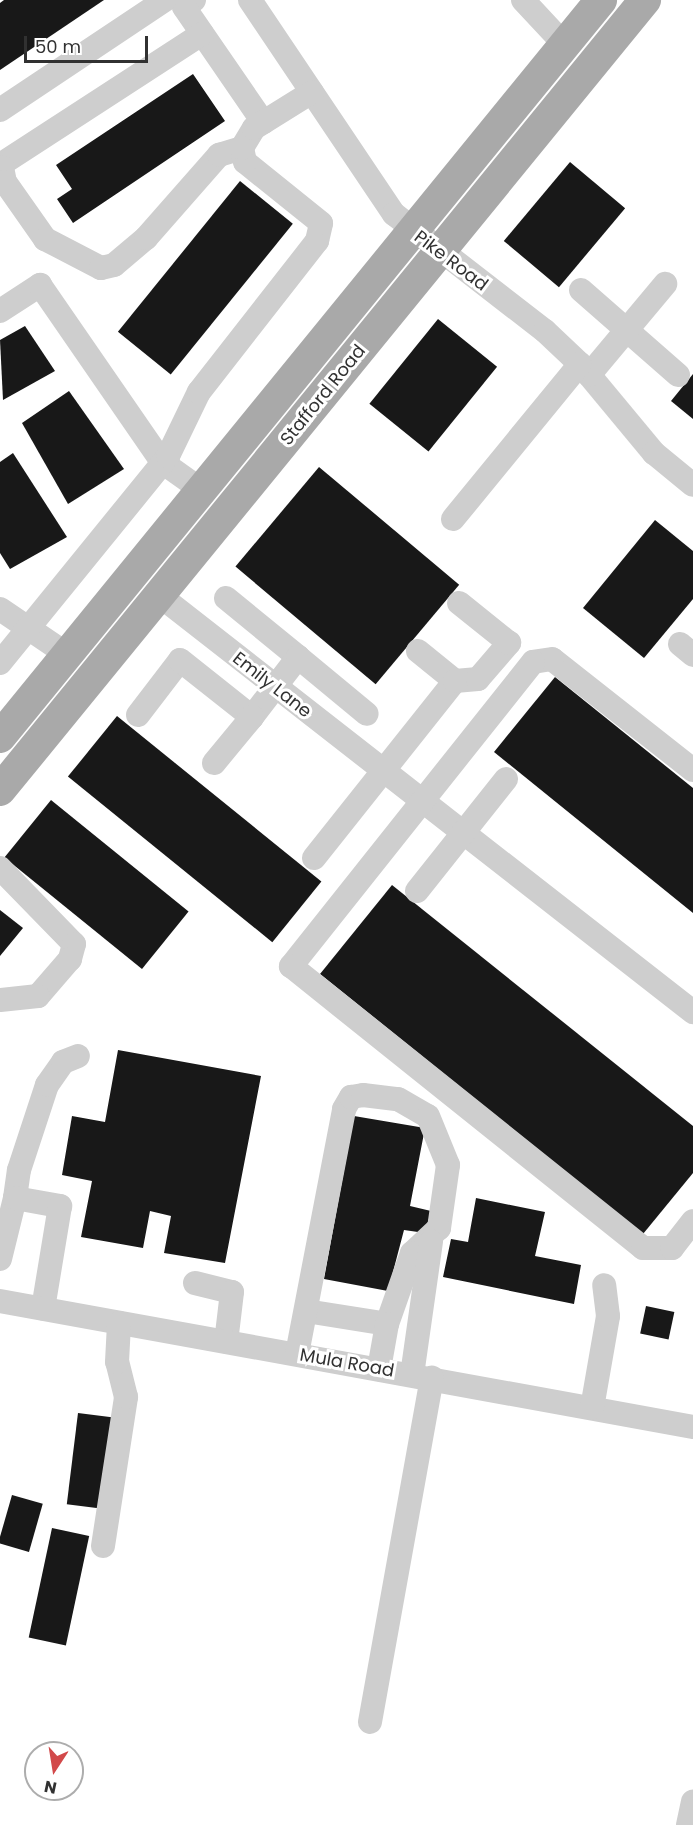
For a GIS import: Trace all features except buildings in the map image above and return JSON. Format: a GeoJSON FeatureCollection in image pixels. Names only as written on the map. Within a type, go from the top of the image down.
{"type":"FeatureCollection","features":[{"type":"Feature","properties":{"kind":"main road","name":"Stafford Road"},"geometry":{"type":"LineString","coordinates":[[0,737],[601,0]]}},
{"type":"Feature","properties":{"kind":"main road","name":"Stafford Road"},"geometry":{"type":"LineString","coordinates":[[2,783],[159,595],[645,0]]}},
{"type":"Feature","properties":{"kind":"main road"},"geometry":{"type":"LineString","coordinates":[[200,489],[226,513]]}},
{"type":"Feature","properties":{"kind":"street","name":"Pike Road"},"geometry":{"type":"LineString","coordinates":[[250,0],[394,214],[412,232],[584,369],[654,453],[693,485]]}},
{"type":"Feature","properties":{"kind":"street"},"geometry":{"type":"LineString","coordinates":[[523,0],[565,45]]}},
{"type":"Feature","properties":{"kind":"street"},"geometry":{"type":"LineString","coordinates":[[0,110],[181,2],[263,123]]}},
{"type":"Feature","properties":{"kind":"street"},"geometry":{"type":"LineString","coordinates":[[202,34],[1,166],[5,182],[45,239],[101,268],[114,265],[146,238],[219,155],[242,148],[263,123],[312,92]]}},
{"type":"Feature","properties":{"kind":"street"},"geometry":{"type":"LineString","coordinates":[[0,663],[162,462],[199,392],[321,233],[321,223],[246,162],[242,148]]}},
{"type":"Feature","properties":{"kind":"street"},"geometry":{"type":"LineString","coordinates":[[453,519],[584,369],[626,331],[665,284]]}},
{"type":"Feature","properties":{"kind":"street"},"geometry":{"type":"LineString","coordinates":[[0,311],[40,285],[162,462],[200,489]]}},
{"type":"Feature","properties":{"kind":"street"},"geometry":{"type":"LineString","coordinates":[[582,290],[678,375]]}},
{"type":"Feature","properties":{"kind":"street","name":"Emily Lane"},"geometry":{"type":"LineString","coordinates":[[159,595],[426,802],[462,834],[693,1012]]}},
{"type":"Feature","properties":{"kind":"street"},"geometry":{"type":"LineString","coordinates":[[226,598],[367,714]]}},
{"type":"Feature","properties":{"kind":"street"},"geometry":{"type":"LineString","coordinates":[[418,651],[455,681],[478,679],[509,643],[459,603]]}},
{"type":"Feature","properties":{"kind":"street"},"geometry":{"type":"LineString","coordinates":[[0,609],[32,626],[68,655]]}},
{"type":"Feature","properties":{"kind":"street"},"geometry":{"type":"LineString","coordinates":[[214,764],[298,657]]}},
{"type":"Feature","properties":{"kind":"street"},"geometry":{"type":"LineString","coordinates":[[693,770],[552,659],[543,658],[533,662],[426,802],[291,966],[643,1248],[672,1248],[693,1221]]}},
{"type":"Feature","properties":{"kind":"street"},"geometry":{"type":"LineString","coordinates":[[138,715],[180,660],[252,717]]}},
{"type":"Feature","properties":{"kind":"street"},"geometry":{"type":"LineString","coordinates":[[314,858],[386,773],[455,681]]}},
{"type":"Feature","properties":{"kind":"street"},"geometry":{"type":"LineString","coordinates":[[417,891],[506,779]]}},
{"type":"Feature","properties":{"kind":"street"},"geometry":{"type":"LineString","coordinates":[[0,868],[74,944],[70,959],[38,996],[0,1000]]}},
{"type":"Feature","properties":{"kind":"street"},"geometry":{"type":"LineString","coordinates":[[0,1259],[47,1085],[63,1062],[78,1056]]}},
{"type":"Feature","properties":{"kind":"street"},"geometry":{"type":"LineString","coordinates":[[297,1354],[351,1097],[398,1099],[428,1116],[448,1165],[439,1228],[430,1241],[412,1252],[387,1324],[379,1369]]}},
{"type":"Feature","properties":{"kind":"street"},"geometry":{"type":"LineString","coordinates":[[15,1198],[60,1206],[43,1309]]}},
{"type":"Feature","properties":{"kind":"street"},"geometry":{"type":"LineString","coordinates":[[370,1722],[422,1376],[430,1241]]}},
{"type":"Feature","properties":{"kind":"street"},"geometry":{"type":"LineString","coordinates":[[195,1283],[232,1292],[226,1342]]}},
{"type":"Feature","properties":{"kind":"street"},"geometry":{"type":"LineString","coordinates":[[592,1408],[608,1316],[604,1285]]}},
{"type":"Feature","properties":{"kind":"street","name":"Mula Road"},"geometry":{"type":"LineString","coordinates":[[0,1301],[693,1427]]}},
{"type":"Feature","properties":{"kind":"street"},"geometry":{"type":"LineString","coordinates":[[306,1311],[387,1324]]}},
{"type":"Feature","properties":{"kind":"street"},"geometry":{"type":"LineString","coordinates":[[103,1546],[126,1396],[117,1362],[119,1323]]}},
{"type":"Feature","properties":{"kind":"street"},"geometry":{"type":"LineString","coordinates":[[688,1825],[693,1802]]}}]}
